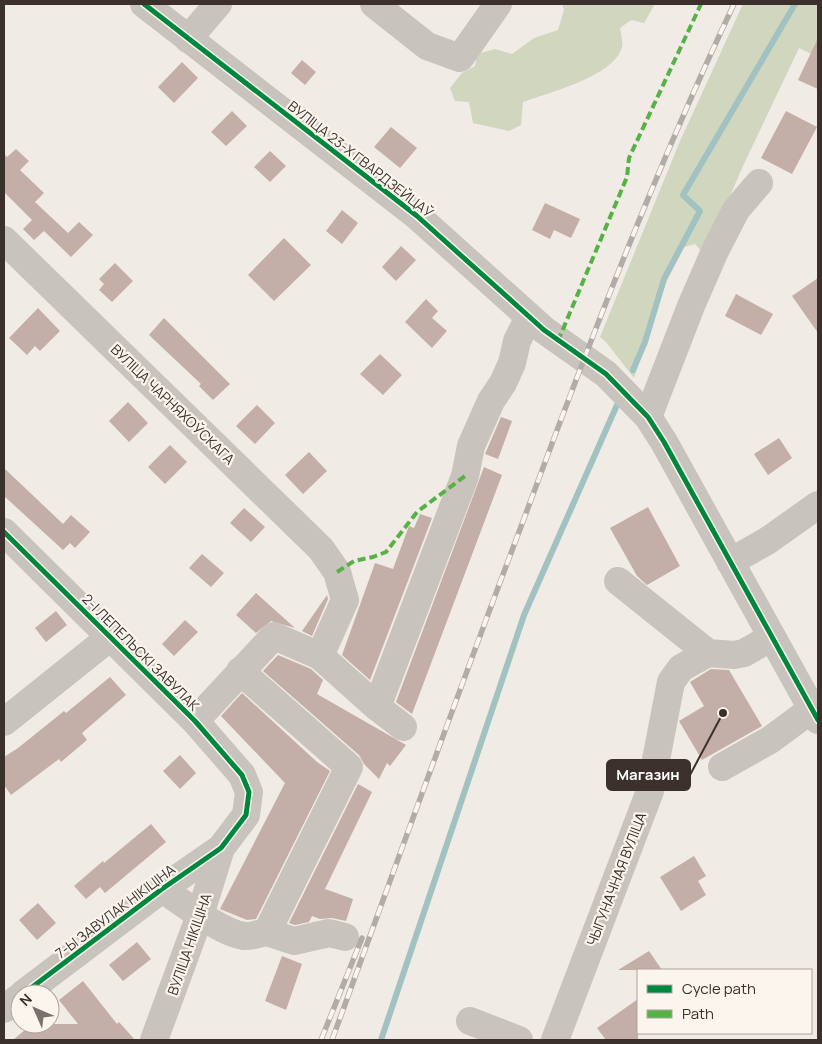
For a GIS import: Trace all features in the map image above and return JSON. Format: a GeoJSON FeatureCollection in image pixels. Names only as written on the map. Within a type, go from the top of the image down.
{"type":"FeatureCollection","features":[{"type":"Feature","properties":{"kind":"street","name":"ВУЛІЦА 23-Х ГВАРДЗЕЙЦАЎ"},"geometry":{"type":"LineString","coordinates":[[144,4],[417,216],[529,317],[558,341],[606,374],[628,395],[648,417],[815,714]]}},
{"type":"Feature","properties":{"kind":"street"},"geometry":{"type":"LineString","coordinates":[[188,39],[218,4]]}},
{"type":"Feature","properties":{"kind":"street"},"geometry":{"type":"LineString","coordinates":[[374,4],[427,46],[460,58],[498,4]]}},
{"type":"Feature","properties":{"kind":"street"},"geometry":{"type":"LineString","coordinates":[[648,417],[691,306],[715,251],[736,210],[759,183]]}},
{"type":"Feature","properties":{"kind":"street","name":"ВУЛІЦА ЧАРНЯХОЎСКАГА"},"geometry":{"type":"LineString","coordinates":[[4,240],[321,549],[337,572],[345,600],[320,656]]}},
{"type":"Feature","properties":{"kind":"street"},"geometry":{"type":"LineString","coordinates":[[377,708],[465,476],[471,446],[491,401],[509,370],[516,341],[529,317]]}},
{"type":"Feature","properties":{"kind":"street"},"geometry":{"type":"LineString","coordinates":[[730,562],[767,541],[818,505]]}},
{"type":"Feature","properties":{"kind":"street","name":"2-І ЛЕПЕЛЬСКІ ЗАВУЛАК"},"geometry":{"type":"LineString","coordinates":[[4,532],[195,721],[242,775],[249,792],[246,815],[221,848]]}},
{"type":"Feature","properties":{"kind":"street"},"geometry":{"type":"LineString","coordinates":[[618,581],[708,653],[734,655],[744,653],[772,637]]}},
{"type":"Feature","properties":{"kind":"street"},"geometry":{"type":"LineString","coordinates":[[195,721],[274,636],[320,656],[377,708],[403,727]]}},
{"type":"Feature","properties":{"kind":"street"},"geometry":{"type":"LineString","coordinates":[[4,722],[110,638]]}},
{"type":"Feature","properties":{"kind":"street","name":"ЧЫГУНАЧНАЯ ВУЛІЦА"},"geometry":{"type":"LineString","coordinates":[[555,1040],[650,790],[671,682],[681,668],[708,653]]}},
{"type":"Feature","properties":{"kind":"street"},"geometry":{"type":"LineString","coordinates":[[240,671],[349,767],[267,932]]}},
{"type":"Feature","properties":{"kind":"street"},"geometry":{"type":"LineString","coordinates":[[722,767],[815,714]]}},
{"type":"Feature","properties":{"kind":"street","name":"7-Ы ЗАВУЛАК НІКІЦІНА"},"geometry":{"type":"LineString","coordinates":[[36,984],[162,888],[221,848]]}},
{"type":"Feature","properties":{"kind":"street","name":"ВУЛІЦА НІКІЦІНА"},"geometry":{"type":"LineString","coordinates":[[154,1040],[200,915],[221,848]]}},
{"type":"Feature","properties":{"kind":"street"},"geometry":{"type":"LineString","coordinates":[[162,888],[200,915],[245,937],[267,932],[294,941],[329,933],[345,937]]}},
{"type":"Feature","properties":{"kind":"street"},"geometry":{"type":"LineString","coordinates":[[470,1021],[520,1040]]}},
{"type":"Feature","properties":{"kind":"green space"},"geometry":{"type":"Polygon","coordinates":[[[562,4],[655,4],[644,23],[631,20],[620,28],[622,47],[617,57],[607,67],[579,82],[523,102],[521,125],[509,131],[473,123],[469,102],[455,101],[450,88],[462,73],[475,66],[477,54],[495,49],[512,54],[534,38],[558,30],[564,10],[562,4]]]}},
{"type":"Feature","properties":{"kind":"green space"},"geometry":{"type":"Polygon","coordinates":[[[743,4],[818,4],[818,57],[799,48],[742,168],[705,255],[695,244],[684,247],[667,280],[634,378],[600,337],[680,141],[743,4]]]}},
{"type":"Feature","properties":{"kind":"building"},"geometry":{"type":"Polygon","coordinates":[[[818,38],[818,89],[798,80],[818,38]]]}},
{"type":"Feature","properties":{"kind":"building"},"geometry":{"type":"Polygon","coordinates":[[[302,60],[316,72],[305,85],[291,73],[302,60]]]}},
{"type":"Feature","properties":{"kind":"building"},"geometry":{"type":"Polygon","coordinates":[[[182,62],[198,78],[174,103],[158,87],[182,62]]]}},
{"type":"Feature","properties":{"kind":"building"},"geometry":{"type":"Polygon","coordinates":[[[232,111],[247,126],[226,146],[211,132],[232,111]]]}},
{"type":"Feature","properties":{"kind":"building"},"geometry":{"type":"Polygon","coordinates":[[[786,111],[817,127],[792,174],[761,158],[786,111]]]}},
{"type":"Feature","properties":{"kind":"building"},"geometry":{"type":"Polygon","coordinates":[[[391,127],[417,148],[400,168],[374,147],[391,127]]]}},
{"type":"Feature","properties":{"kind":"building"},"geometry":{"type":"Polygon","coordinates":[[[16,149],[29,161],[20,170],[44,193],[35,202],[68,233],[79,222],[93,235],[71,257],[44,231],[34,240],[23,229],[32,220],[4,192],[4,154],[7,157],[16,149]]]}},
{"type":"Feature","properties":{"kind":"building"},"geometry":{"type":"Polygon","coordinates":[[[270,151],[286,166],[270,182],[254,167],[270,151]]]}},
{"type":"Feature","properties":{"kind":"building"},"geometry":{"type":"Polygon","coordinates":[[[545,203],[580,219],[571,238],[554,230],[550,239],[532,230],[545,203]]]}},
{"type":"Feature","properties":{"kind":"building"},"geometry":{"type":"Polygon","coordinates":[[[342,210],[358,223],[342,244],[326,231],[342,210]]]}},
{"type":"Feature","properties":{"kind":"building"},"geometry":{"type":"Polygon","coordinates":[[[284,238],[311,265],[274,301],[248,275],[284,238]]]}},
{"type":"Feature","properties":{"kind":"building"},"geometry":{"type":"Polygon","coordinates":[[[401,246],[416,260],[396,281],[382,267],[401,246]]]}},
{"type":"Feature","properties":{"kind":"building"},"geometry":{"type":"Polygon","coordinates":[[[115,263],[133,281],[112,302],[99,290],[104,284],[99,279],[115,263]]]}},
{"type":"Feature","properties":{"kind":"building"},"geometry":{"type":"Polygon","coordinates":[[[818,278],[818,333],[792,296],[818,278]]]}},
{"type":"Feature","properties":{"kind":"building"},"geometry":{"type":"Polygon","coordinates":[[[736,294],[773,314],[761,335],[725,316],[736,294]]]}},
{"type":"Feature","properties":{"kind":"building"},"geometry":{"type":"Polygon","coordinates":[[[426,299],[438,311],[432,318],[447,331],[432,348],[405,322],[426,299]]]}},
{"type":"Feature","properties":{"kind":"building"},"geometry":{"type":"Polygon","coordinates":[[[38,308],[60,331],[40,351],[35,346],[27,355],[9,338],[38,308]]]}},
{"type":"Feature","properties":{"kind":"building"},"geometry":{"type":"Polygon","coordinates":[[[164,318],[230,384],[213,400],[199,386],[201,384],[149,335],[164,318]]]}},
{"type":"Feature","properties":{"kind":"building"},"geometry":{"type":"Polygon","coordinates":[[[380,354],[402,375],[383,395],[360,374],[380,354]]]}},
{"type":"Feature","properties":{"kind":"building"},"geometry":{"type":"Polygon","coordinates":[[[128,402],[148,423],[129,442],[109,421],[128,402]]]}},
{"type":"Feature","properties":{"kind":"building"},"geometry":{"type":"Polygon","coordinates":[[[257,405],[275,423],[255,444],[236,426],[257,405]]]}},
{"type":"Feature","properties":{"kind":"building"},"geometry":{"type":"Polygon","coordinates":[[[501,417],[512,421],[498,459],[485,454],[501,417]]]}},
{"type":"Feature","properties":{"kind":"building"},"geometry":{"type":"Polygon","coordinates":[[[779,438],[792,458],[768,475],[754,454],[779,438]]]}},
{"type":"Feature","properties":{"kind":"building"},"geometry":{"type":"Polygon","coordinates":[[[170,445],[187,462],[165,484],[148,467],[170,445]]]}},
{"type":"Feature","properties":{"kind":"building"},"geometry":{"type":"Polygon","coordinates":[[[309,452],[327,471],[303,494],[285,475],[309,452]]]}},
{"type":"Feature","properties":{"kind":"building"},"geometry":{"type":"Polygon","coordinates":[[[484,467],[502,475],[412,714],[396,702],[484,467]]]}},
{"type":"Feature","properties":{"kind":"building"},"geometry":{"type":"Polygon","coordinates":[[[4,468],[63,524],[71,515],[90,532],[75,548],[70,543],[63,550],[4,496],[4,468]]]}},
{"type":"Feature","properties":{"kind":"building"},"geometry":{"type":"Polygon","coordinates":[[[648,507],[680,566],[647,585],[637,576],[610,528],[648,507]]]}},
{"type":"Feature","properties":{"kind":"building"},"geometry":{"type":"Polygon","coordinates":[[[244,508],[265,527],[251,542],[230,523],[244,508]]]}},
{"type":"Feature","properties":{"kind":"building"},"geometry":{"type":"Polygon","coordinates":[[[420,514],[432,518],[370,680],[342,655],[375,563],[393,569],[409,526],[414,528],[420,514]]]}},
{"type":"Feature","properties":{"kind":"building"},"geometry":{"type":"Polygon","coordinates":[[[202,554],[224,573],[211,587],[189,568],[202,554]]]}},
{"type":"Feature","properties":{"kind":"building"},"geometry":{"type":"Polygon","coordinates":[[[256,593],[295,628],[271,621],[256,633],[236,615],[256,593]]]}},
{"type":"Feature","properties":{"kind":"building"},"geometry":{"type":"Polygon","coordinates":[[[327,595],[328,599],[312,636],[302,631],[327,595]]]}},
{"type":"Feature","properties":{"kind":"building"},"geometry":{"type":"Polygon","coordinates":[[[56,611],[67,625],[46,642],[35,628],[56,611]]]}},
{"type":"Feature","properties":{"kind":"building"},"geometry":{"type":"Polygon","coordinates":[[[185,620],[198,632],[174,656],[162,644],[185,620]]]}},
{"type":"Feature","properties":{"kind":"building"},"geometry":{"type":"Polygon","coordinates":[[[278,655],[311,669],[323,680],[317,694],[406,745],[390,766],[387,763],[379,779],[364,764],[359,755],[263,671],[278,655]]]}},
{"type":"Feature","properties":{"kind":"building"},"geometry":{"type":"Polygon","coordinates":[[[711,669],[729,670],[762,726],[702,760],[679,721],[704,706],[690,682],[711,669]]]}},
{"type":"Feature","properties":{"kind":"building"},"geometry":{"type":"Polygon","coordinates":[[[110,677],[126,695],[82,733],[87,740],[61,762],[59,759],[11,795],[4,785],[4,757],[64,711],[66,713],[110,677]]]}},
{"type":"Feature","properties":{"kind":"building"},"geometry":{"type":"Polygon","coordinates":[[[242,693],[317,762],[330,771],[256,919],[247,920],[220,909],[285,783],[221,716],[242,693]]]}},
{"type":"Feature","properties":{"kind":"building"},"geometry":{"type":"Polygon","coordinates":[[[180,755],[196,773],[180,789],[163,771],[180,755]]]}},
{"type":"Feature","properties":{"kind":"building"},"geometry":{"type":"Polygon","coordinates":[[[358,784],[372,792],[325,889],[353,899],[346,921],[332,918],[320,919],[312,916],[309,922],[295,925],[289,923],[358,784]]]}},
{"type":"Feature","properties":{"kind":"building"},"geometry":{"type":"Polygon","coordinates":[[[151,824],[166,842],[105,893],[100,887],[86,899],[74,886],[151,824]]]}},
{"type":"Feature","properties":{"kind":"building"},"geometry":{"type":"Polygon","coordinates":[[[694,856],[706,876],[698,881],[706,895],[681,911],[660,877],[694,856]]]}},
{"type":"Feature","properties":{"kind":"building"},"geometry":{"type":"Polygon","coordinates":[[[38,903],[56,923],[37,940],[19,920],[38,903]]]}},
{"type":"Feature","properties":{"kind":"building"},"geometry":{"type":"Polygon","coordinates":[[[137,942],[151,959],[123,981],[109,965],[137,942]]]}},
{"type":"Feature","properties":{"kind":"building"},"geometry":{"type":"Polygon","coordinates":[[[649,951],[661,969],[637,969],[618,970],[649,951]]]}},
{"type":"Feature","properties":{"kind":"building"},"geometry":{"type":"Polygon","coordinates":[[[282,956],[302,964],[286,1010],[265,1001],[282,956]]]}},
{"type":"Feature","properties":{"kind":"building"},"geometry":{"type":"Polygon","coordinates":[[[83,981],[117,1024],[119,1022],[135,1040],[13,1040],[20,1034],[60,1034],[60,1024],[78,1024],[60,999],[83,981]]]}},
{"type":"Feature","properties":{"kind":"building"},"geometry":{"type":"Polygon","coordinates":[[[637,1000],[638,1040],[606,1040],[597,1028],[637,1000]]]}},
{"type":"Feature","properties":{"kind":"waterway"},"geometry":{"type":"LineString","coordinates":[[633,370],[645,342],[664,279],[700,211],[683,195],[795,4]]}},
{"type":"Feature","properties":{"kind":"waterway"},"geometry":{"type":"LineString","coordinates":[[381,1040],[524,615],[617,405]]}},
{"type":"Feature","properties":{"kind":"railway"},"geometry":{"type":"LineString","coordinates":[[332,1040],[598,322],[677,130],[734,4]]}},
{"type":"Feature","properties":{"kind":"railway"},"geometry":{"type":"LineString","coordinates":[[321,1040],[362,938]]}},
{"type":"Feature","properties":{"kind":"marked path"},"geometry":{"type":"LineString","coordinates":[[558,341],[627,177],[629,158],[701,4]]}},
{"type":"Feature","properties":{"kind":"marked path"},"geometry":{"type":"LineString","coordinates":[[337,572],[354,561],[386,552],[417,512],[465,476]]}},
{"type":"Feature","properties":{"kind":"cycle path"},"geometry":{"type":"LineString","coordinates":[[144,4],[417,216],[544,330],[606,374],[648,417],[664,442],[818,720]]}},
{"type":"Feature","properties":{"kind":"cycle path"},"geometry":{"type":"LineString","coordinates":[[4,532],[195,721],[242,775],[249,792],[246,815],[221,848],[162,889],[36,984]]}},
{"type":"Feature","properties":{"kind":"place","name":"Магазин"},"geometry":{"type":"Point","coordinates":[723,713]}}]}
